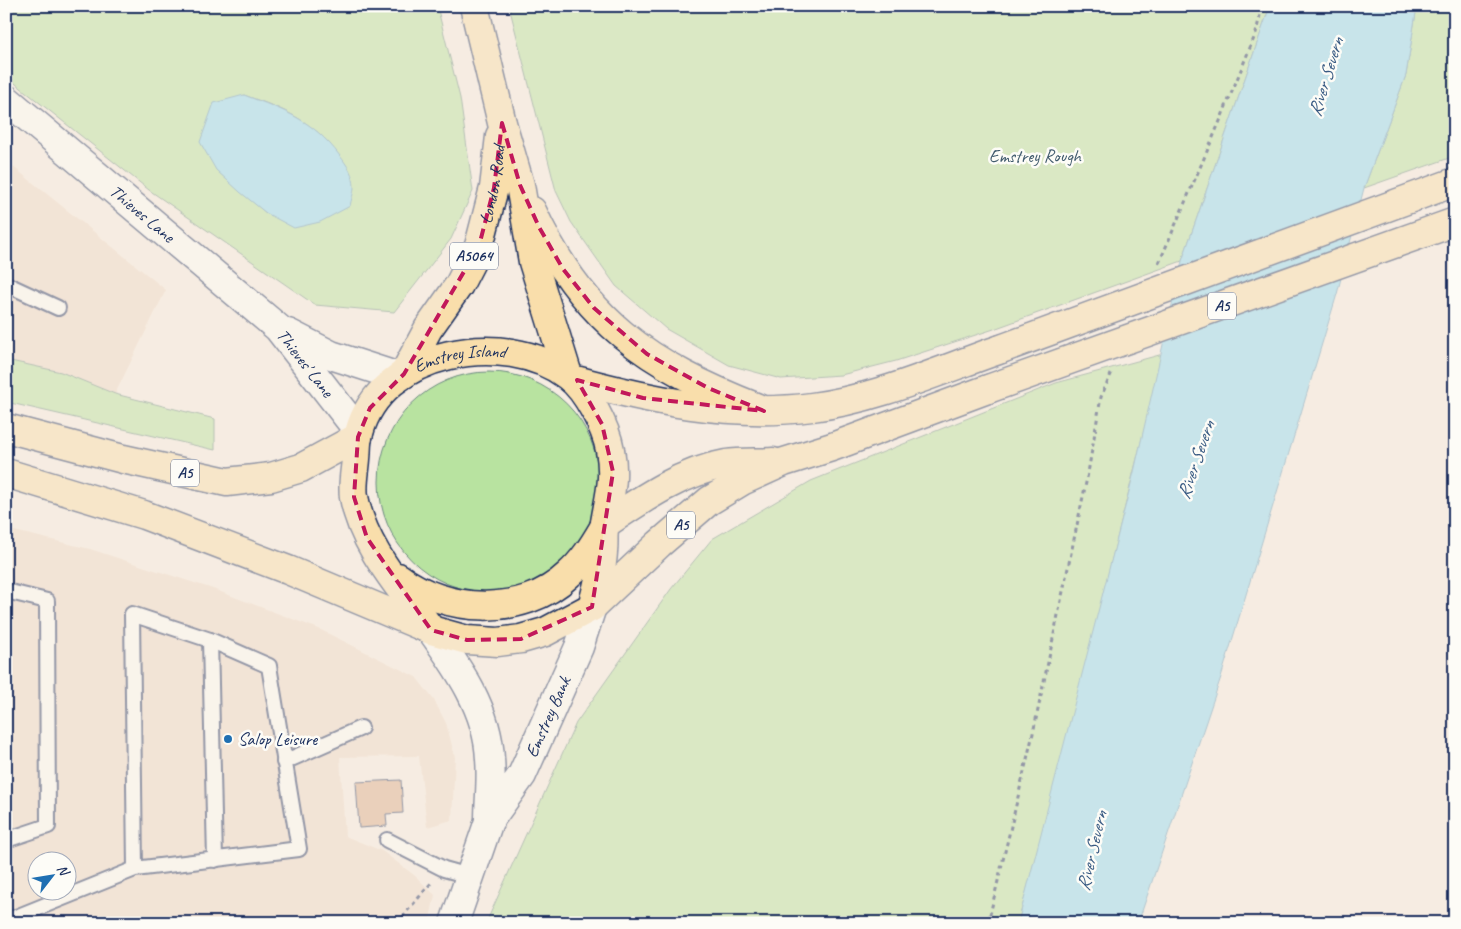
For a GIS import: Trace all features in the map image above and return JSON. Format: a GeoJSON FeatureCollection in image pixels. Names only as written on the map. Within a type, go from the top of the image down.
{"type":"FeatureCollection","features":[{"type":"Feature","properties":{"kind":"main road","name":"London Road"},"geometry":{"type":"LineString","coordinates":[[474,6],[502,123],[520,185],[533,262],[570,377]]}},
{"type":"Feature","properties":{"kind":"main road","name":"Thieves Lane"},"geometry":{"type":"LineString","coordinates":[[6,99],[278,328]]}},
{"type":"Feature","properties":{"kind":"main road","name":"London Road"},"geometry":{"type":"LineString","coordinates":[[402,376],[428,329],[459,285],[479,246],[494,188],[502,123]]}},
{"type":"Feature","properties":{"kind":"main road","name":"A5"},"geometry":{"type":"LineString","coordinates":[[570,377],[643,398],[705,408],[764,411],[814,407],[874,393],[1001,349],[1455,182]]}},
{"type":"Feature","properties":{"kind":"main road"},"geometry":{"type":"LineString","coordinates":[[520,185],[563,270],[607,322],[647,354],[708,388],[764,411]]}},
{"type":"Feature","properties":{"kind":"main road","name":"A5"},"geometry":{"type":"LineString","coordinates":[[592,607],[659,544],[709,501],[742,482],[784,462],[832,447],[988,389],[1455,222]]}},
{"type":"Feature","properties":{"kind":"main road","name":"Thieves' Lane"},"geometry":{"type":"LineString","coordinates":[[278,328],[330,355],[402,376]]}},
{"type":"Feature","properties":{"kind":"main road","name":"Thieves' Lane"},"geometry":{"type":"LineString","coordinates":[[278,328],[358,434]]}},
{"type":"Feature","properties":{"kind":"main road","name":"Emstrey Island"},"geometry":{"type":"LineString","coordinates":[[432,630],[367,538],[354,497],[353,484],[358,434],[370,408],[384,391],[402,376],[426,362],[449,354],[488,350],[527,355],[570,377],[602,424],[610,449],[613,472],[611,501],[604,526],[601,570],[592,607]]}},
{"type":"Feature","properties":{"kind":"main road","name":"A5"},"geometry":{"type":"LineString","coordinates":[[6,428],[123,459],[227,482],[271,477],[300,468],[358,434]]}},
{"type":"Feature","properties":{"kind":"main road"},"geometry":{"type":"LineString","coordinates":[[604,526],[647,495],[694,474],[726,464],[784,462]]}},
{"type":"Feature","properties":{"kind":"main road"},"geometry":{"type":"LineString","coordinates":[[6,473],[144,515],[288,570],[432,630],[467,640],[498,642],[521,639],[554,628],[592,607]]}},
{"type":"Feature","properties":{"kind":"main road","name":"Emstrey Island"},"geometry":{"type":"LineString","coordinates":[[388,569],[422,592],[451,603],[512,604],[542,593],[567,576],[588,554],[604,526]]}},
{"type":"Feature","properties":{"kind":"main road","name":"Emstrey Bank"},"geometry":{"type":"LineString","coordinates":[[454,923],[457,873],[489,821],[522,775],[579,646],[592,607]]}},
{"type":"Feature","properties":{"kind":"main road","name":"Emstrey Bank"},"geometry":{"type":"LineString","coordinates":[[432,630],[471,692],[485,724],[490,757],[489,821]]}},
{"type":"Feature","properties":{"kind":"lane"},"geometry":{"type":"LineString","coordinates":[[6,284],[58,308]]}},
{"type":"Feature","properties":{"kind":"lane"},"geometry":{"type":"LineString","coordinates":[[6,591],[47,601],[48,826],[6,840]]}},
{"type":"Feature","properties":{"kind":"lane"},"geometry":{"type":"LineString","coordinates":[[6,921],[135,869],[300,848],[269,666],[210,640],[132,614],[135,869]]}},
{"type":"Feature","properties":{"kind":"lane"},"geometry":{"type":"LineString","coordinates":[[210,640],[215,860]]}},
{"type":"Feature","properties":{"kind":"lane"},"geometry":{"type":"LineString","coordinates":[[284,762],[361,728]]}},
{"type":"Feature","properties":{"kind":"lane"},"geometry":{"type":"LineString","coordinates":[[387,840],[457,873]]}},
{"type":"Feature","properties":{"kind":"path"},"geometry":{"type":"LineString","coordinates":[[1156,270],[1224,113],[1256,33],[1262,6]]}},
{"type":"Feature","properties":{"kind":"path"},"geometry":{"type":"LineString","coordinates":[[988,923],[1032,738],[1088,473],[1101,397],[1113,370]]}},
{"type":"Feature","properties":{"kind":"path"},"geometry":{"type":"LineString","coordinates":[[397,923],[457,873]]}},
{"type":"Feature","properties":{"kind":"highlighted area"},"geometry":{"type":"Polygon","coordinates":[[[502,123],[520,185],[539,227],[563,269],[594,308],[647,354],[708,388],[764,411],[643,398],[577,380],[602,424],[613,472],[592,607],[521,639],[467,640],[431,630],[367,538],[354,497],[358,437],[370,408],[404,374],[479,246],[494,188],[502,123]]]}},
{"type":"Feature","properties":{"kind":"shaded area"},"geometry":{"type":"Polygon","coordinates":[[[6,161],[166,290],[115,394],[61,372],[6,360],[6,161]]]}},
{"type":"Feature","properties":{"kind":"shaded area","name":"Salop Leisure"},"geometry":{"type":"Polygon","coordinates":[[[6,529],[90,549],[213,589],[319,629],[416,677],[434,700],[446,723],[455,757],[452,820],[427,827],[419,756],[340,757],[345,836],[382,851],[414,875],[435,895],[429,923],[6,923],[6,529]]]}},
{"type":"Feature","properties":{"kind":"green space"},"geometry":{"type":"Polygon","coordinates":[[[6,6],[437,6],[460,98],[473,191],[451,239],[394,312],[315,305],[149,190],[6,76],[6,6]],[[244,95],[216,170],[266,213],[330,144],[310,126],[290,114],[244,95]]]}},
{"type":"Feature","properties":{"kind":"green space","name":"Emstrey Rough"},"geometry":{"type":"Polygon","coordinates":[[[509,6],[1270,6],[1182,261],[991,330],[896,361],[841,375],[781,379],[729,365],[666,329],[616,286],[571,222],[556,191],[509,6]]]}},
{"type":"Feature","properties":{"kind":"green space"},"geometry":{"type":"Polygon","coordinates":[[[1417,6],[1455,6],[1455,156],[1364,188],[1406,75],[1417,6]]]}},
{"type":"Feature","properties":{"kind":"green space"},"geometry":{"type":"Polygon","coordinates":[[[1163,354],[1068,735],[1018,923],[486,923],[576,723],[671,589],[712,539],[811,481],[1056,383],[1163,354]]]}},
{"type":"Feature","properties":{"kind":"green space"},"geometry":{"type":"Polygon","coordinates":[[[6,360],[61,372],[115,394],[215,419],[215,450],[6,402],[6,360]]]}},
{"type":"Feature","properties":{"kind":"green space"},"geometry":{"type":"Polygon","coordinates":[[[478,372],[500,372],[531,380],[550,390],[567,404],[581,421],[591,440],[597,460],[599,482],[597,504],[591,524],[581,543],[567,560],[550,574],[521,588],[500,592],[478,592],[457,588],[437,579],[419,567],[404,552],[392,534],[383,514],[379,493],[379,471],[383,450],[392,430],[404,412],[419,397],[437,385],[457,376],[478,372]]]}},
{"type":"Feature","properties":{"kind":"water","name":"River Severn"},"geometry":{"type":"Polygon","coordinates":[[[1270,6],[1417,6],[1406,75],[1364,188],[1337,294],[1221,677],[1138,923],[1018,923],[1134,472],[1182,261],[1270,6]]]}},
{"type":"Feature","properties":{"kind":"water"},"geometry":{"type":"Polygon","coordinates":[[[244,95],[297,118],[330,143],[350,170],[353,178],[354,189],[350,206],[320,222],[294,228],[266,213],[216,170],[200,142],[214,103],[244,95]]]}},
{"type":"Feature","properties":{"kind":"building"},"geometry":{"type":"Polygon","coordinates":[[[401,780],[403,813],[386,814],[387,826],[359,828],[356,782],[401,780]]]}},
{"type":"Feature","properties":{"kind":"place","name":"Salop Leisure"},"geometry":{"type":"Point","coordinates":[228,739]}}]}
